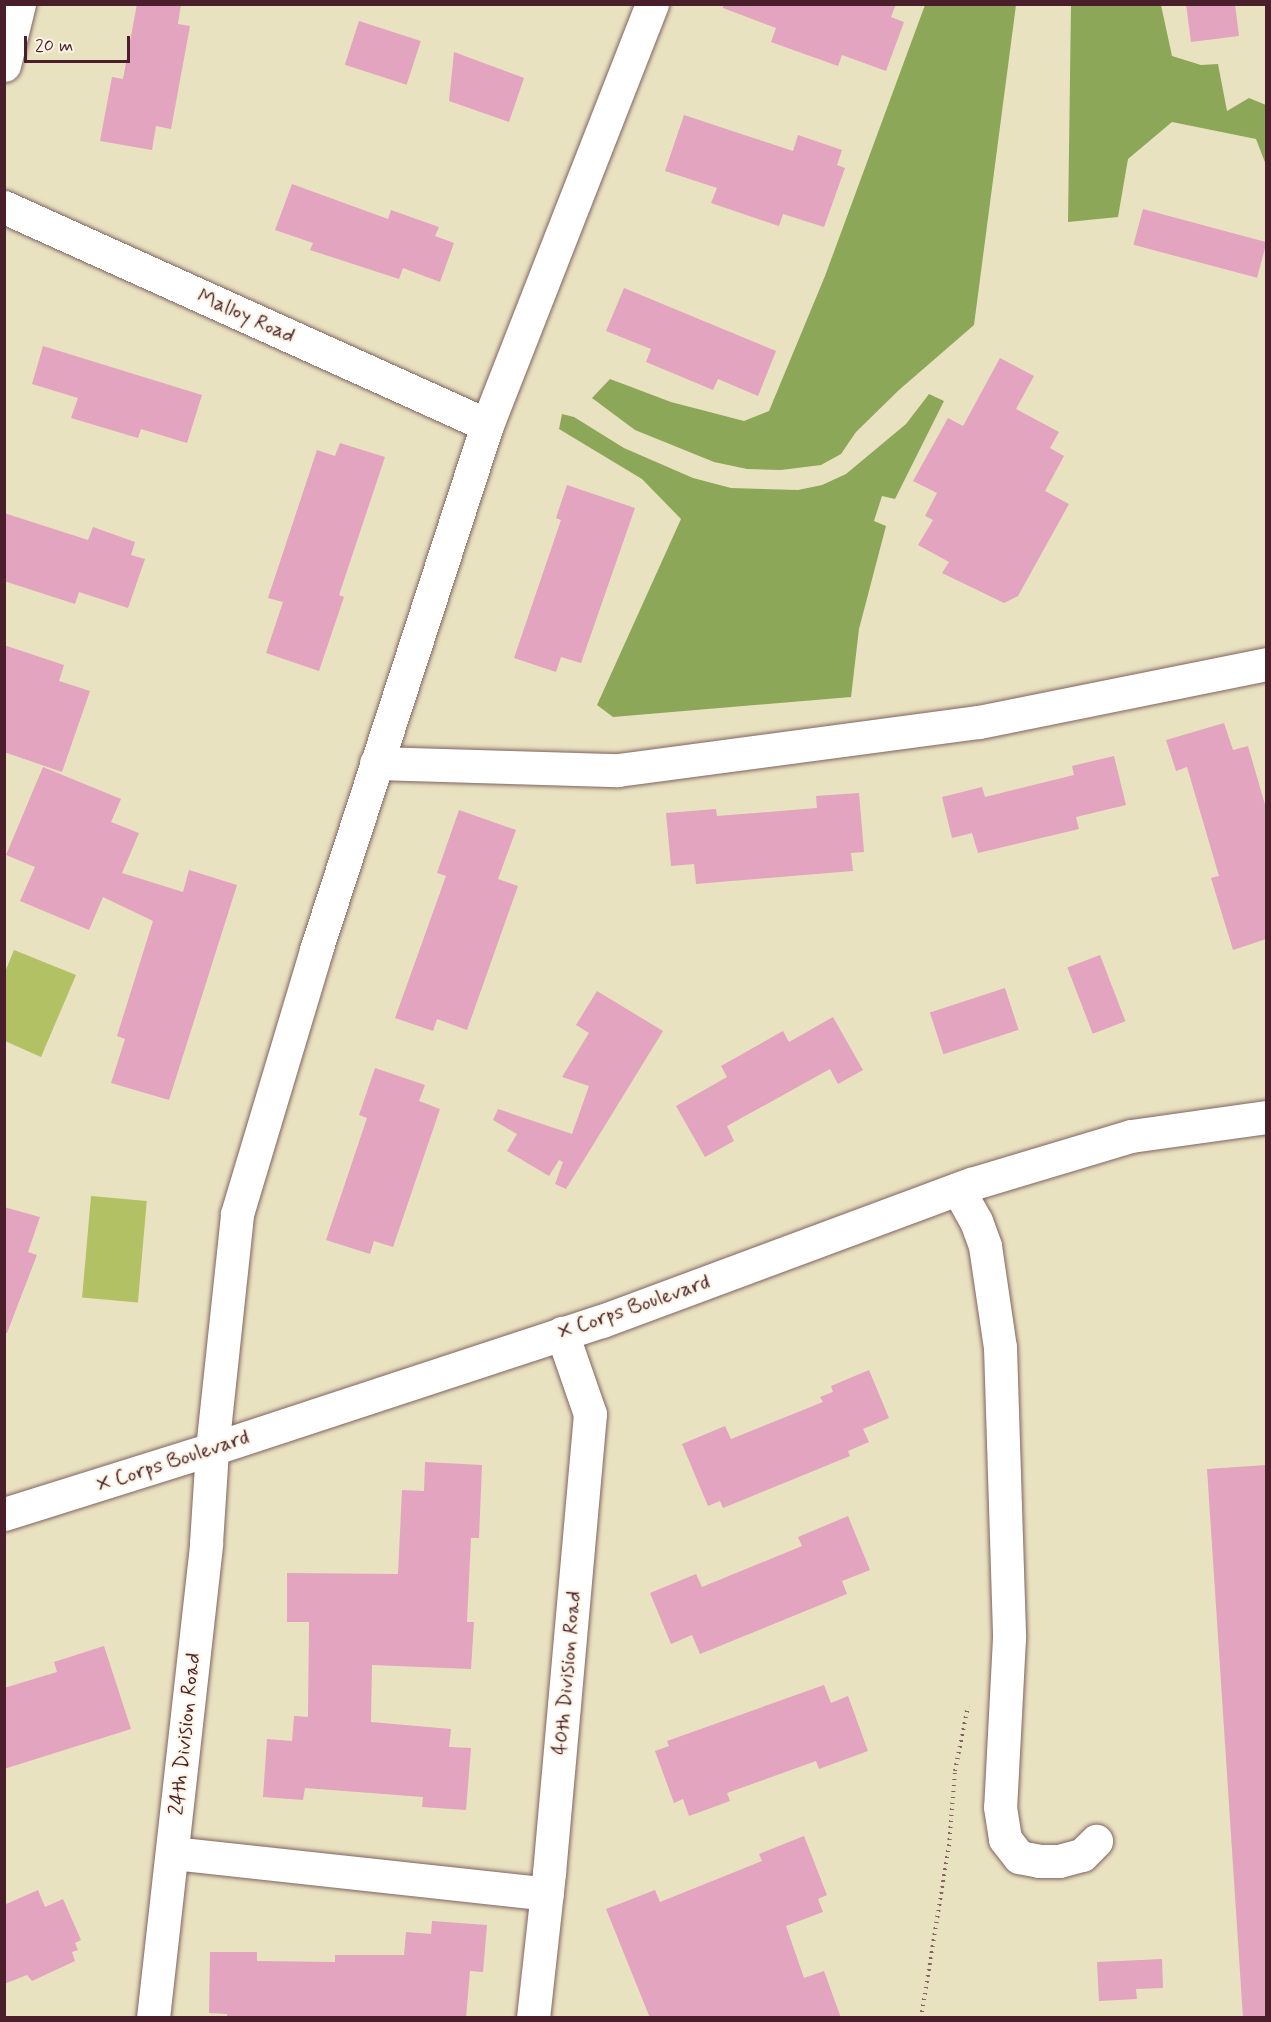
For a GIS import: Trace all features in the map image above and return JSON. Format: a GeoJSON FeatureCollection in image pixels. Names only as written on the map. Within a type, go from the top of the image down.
{"type":"FeatureCollection","features":[{"type":"Feature","properties":{"kind":"street"},"geometry":{"type":"LineString","coordinates":[[4,65],[20,4]]}},
{"type":"Feature","properties":{"kind":"street","name":"24th Division Road"},"geometry":{"type":"LineString","coordinates":[[153,2018],[206,1543],[212,1449],[237,1214],[316,950],[486,425],[652,4]]}},
{"type":"Feature","properties":{"kind":"street","name":"Malloy Road"},"geometry":{"type":"LineString","coordinates":[[4,207],[486,425]]}},
{"type":"Feature","properties":{"kind":"street"},"geometry":{"type":"LineString","coordinates":[[376,763],[618,770],[979,722],[1266,664]]}},
{"type":"Feature","properties":{"kind":"street","name":"X Corps Boulevard"},"geometry":{"type":"LineString","coordinates":[[4,1514],[212,1449],[614,1317],[958,1190],[1131,1136],[1266,1117]]}},
{"type":"Feature","properties":{"kind":"street"},"geometry":{"type":"LineString","coordinates":[[958,1190],[976,1221],[985,1246],[1000,1347],[1009,1638],[1000,1807],[1005,1839],[1019,1857],[1039,1862],[1059,1862],[1082,1855],[1096,1841]]}},
{"type":"Feature","properties":{"kind":"street","name":"40th Division Road"},"geometry":{"type":"LineString","coordinates":[[533,2018],[547,1894],[590,1414],[562,1333]]}},
{"type":"Feature","properties":{"kind":"street"},"geometry":{"type":"LineString","coordinates":[[172,1853],[547,1894]]}},
{"type":"Feature","properties":{"kind":"path"},"geometry":{"type":"LineString","coordinates":[[921,2018],[950,1846],[955,1771],[970,1700]]}},
{"type":"Feature","properties":{"kind":"green space"},"geometry":{"type":"Polygon","coordinates":[[[925,5],[1016,5],[974,325],[899,390],[856,432],[841,454],[821,465],[781,470],[747,469],[714,462],[635,430],[592,398],[610,379],[671,402],[744,421],[769,411],[825,276],[925,5]]]}},
{"type":"Feature","properties":{"kind":"green space"},"geometry":{"type":"Polygon","coordinates":[[[1071,5],[1161,5],[1172,56],[1201,65],[1218,64],[1227,111],[1249,98],[1266,105],[1266,165],[1256,139],[1172,122],[1128,159],[1118,217],[1068,222],[1071,5]]]}},
{"type":"Feature","properties":{"kind":"green space"},"geometry":{"type":"Polygon","coordinates":[[[929,394],[944,401],[895,499],[882,496],[874,521],[886,526],[859,629],[851,697],[613,717],[597,705],[681,519],[642,479],[559,429],[562,414],[574,417],[624,448],[693,478],[731,488],[798,490],[822,485],[846,474],[906,424],[929,394]]]}},
{"type":"Feature","properties":{"kind":"green space"},"geometry":{"type":"Polygon","coordinates":[[[14,950],[76,975],[41,1057],[5,1041],[5,972],[14,950]]]}},
{"type":"Feature","properties":{"kind":"green space"},"geometry":{"type":"Polygon","coordinates":[[[91,1196],[147,1201],[138,1302],[82,1298],[91,1196]]]}},
{"type":"Feature","properties":{"kind":"building"},"geometry":{"type":"Polygon","coordinates":[[[137,4],[181,4],[178,24],[190,26],[171,129],[156,126],[152,150],[100,141],[112,77],[123,79],[137,4]]]}},
{"type":"Feature","properties":{"kind":"building"},"geometry":{"type":"Polygon","coordinates":[[[723,4],[896,4],[891,17],[904,22],[886,71],[842,55],[838,66],[771,42],[776,28],[723,8],[723,4]]]}},
{"type":"Feature","properties":{"kind":"building"},"geometry":{"type":"Polygon","coordinates":[[[1186,4],[1235,4],[1239,36],[1191,42],[1186,4]]]}},
{"type":"Feature","properties":{"kind":"building"},"geometry":{"type":"Polygon","coordinates":[[[359,21],[421,41],[407,85],[345,65],[359,21]]]}},
{"type":"Feature","properties":{"kind":"building"},"geometry":{"type":"Polygon","coordinates":[[[454,52],[524,78],[509,122],[449,101],[454,52]]]}},
{"type":"Feature","properties":{"kind":"building"},"geometry":{"type":"Polygon","coordinates":[[[684,115],[793,151],[798,135],[842,150],[837,165],[845,168],[824,227],[783,214],[779,226],[711,203],[717,188],[665,171],[684,115]]]}},
{"type":"Feature","properties":{"kind":"building"},"geometry":{"type":"Polygon","coordinates":[[[292,184],[388,219],[391,210],[439,227],[435,236],[454,243],[440,282],[403,268],[399,279],[310,250],[313,243],[275,230],[292,184]]]}},
{"type":"Feature","properties":{"kind":"building"},"geometry":{"type":"Polygon","coordinates":[[[1143,209],[1266,242],[1257,278],[1133,245],[1143,209]]]}},
{"type":"Feature","properties":{"kind":"building"},"geometry":{"type":"Polygon","coordinates":[[[624,288],[776,351],[758,396],[718,379],[713,390],[646,362],[651,349],[606,331],[624,288]]]}},
{"type":"Feature","properties":{"kind":"building"},"geometry":{"type":"Polygon","coordinates":[[[43,346],[202,395],[187,443],[141,429],[138,438],[71,418],[78,398],[32,384],[43,346]]]}},
{"type":"Feature","properties":{"kind":"building"},"geometry":{"type":"Polygon","coordinates":[[[1000,358],[1034,376],[1016,409],[1059,432],[1050,448],[1064,456],[1045,491],[1069,504],[1018,596],[1004,603],[942,573],[949,562],[918,545],[933,520],[925,516],[937,493],[913,481],[948,418],[963,426],[1000,358]]]}},
{"type":"Feature","properties":{"kind":"building"},"geometry":{"type":"Polygon","coordinates":[[[340,443],[385,457],[339,595],[344,597],[319,671],[266,653],[283,602],[268,598],[317,450],[335,456],[340,443]]]}},
{"type":"Feature","properties":{"kind":"building"},"geometry":{"type":"Polygon","coordinates":[[[567,485],[635,508],[581,663],[561,657],[556,672],[514,658],[561,520],[556,518],[567,485]]]}},
{"type":"Feature","properties":{"kind":"building"},"geometry":{"type":"Polygon","coordinates":[[[4,513],[88,540],[93,527],[135,542],[131,555],[145,559],[128,608],[79,592],[75,604],[4,581],[4,513]]]}},
{"type":"Feature","properties":{"kind":"building"},"geometry":{"type":"Polygon","coordinates":[[[4,645],[64,665],[59,681],[90,691],[62,772],[4,752],[4,645]]]}},
{"type":"Feature","properties":{"kind":"building"},"geometry":{"type":"Polygon","coordinates":[[[1224,723],[1233,750],[1248,746],[1266,808],[1266,939],[1233,950],[1211,878],[1219,876],[1187,767],[1176,771],[1166,740],[1224,723]]]}},
{"type":"Feature","properties":{"kind":"building"},"geometry":{"type":"Polygon","coordinates":[[[1114,756],[1126,805],[1076,817],[1079,829],[978,853],[972,833],[952,838],[942,797],[982,787],[985,797],[1074,775],[1072,766],[1114,756]]]}},
{"type":"Feature","properties":{"kind":"building"},"geometry":{"type":"Polygon","coordinates":[[[43,767],[121,799],[111,822],[139,833],[122,873],[183,892],[189,870],[237,885],[169,1100],[111,1083],[125,1039],[117,1036],[153,921],[103,897],[89,930],[20,901],[35,867],[6,855],[43,767]]]}},
{"type":"Feature","properties":{"kind":"building"},"geometry":{"type":"Polygon","coordinates":[[[859,793],[864,852],[851,853],[853,871],[696,884],[694,864],[671,866],[666,813],[716,809],[717,816],[817,808],[816,796],[859,793]]]}},
{"type":"Feature","properties":{"kind":"building"},"geometry":{"type":"Polygon","coordinates":[[[459,810],[516,830],[498,879],[518,886],[467,1030],[437,1019],[433,1031],[395,1018],[446,876],[437,873],[459,810]]]}},
{"type":"Feature","properties":{"kind":"building"},"geometry":{"type":"Polygon","coordinates":[[[1100,955],[1125,1021],[1093,1034],[1067,968],[1100,955]]]}},
{"type":"Feature","properties":{"kind":"building"},"geometry":{"type":"Polygon","coordinates":[[[1005,988],[1019,1030],[943,1054],[930,1012],[1005,988]]]}},
{"type":"Feature","properties":{"kind":"building"},"geometry":{"type":"Polygon","coordinates":[[[597,991],[663,1031],[566,1189],[555,1184],[563,1162],[559,1160],[549,1176],[507,1151],[517,1134],[493,1120],[498,1109],[572,1134],[589,1086],[562,1077],[589,1033],[576,1025],[597,991]]]}},
{"type":"Feature","properties":{"kind":"building"},"geometry":{"type":"Polygon","coordinates":[[[833,1017],[863,1070],[838,1084],[830,1069],[727,1126],[734,1141],[705,1157],[676,1106],[727,1077],[721,1066],[783,1031],[789,1042],[833,1017]]]}},
{"type":"Feature","properties":{"kind":"building"},"geometry":{"type":"Polygon","coordinates":[[[375,1068],[425,1085],[419,1101],[440,1109],[393,1247],[374,1241],[370,1254],[326,1240],[367,1118],[359,1115],[375,1068]]]}},
{"type":"Feature","properties":{"kind":"building"},"geometry":{"type":"Polygon","coordinates":[[[4,1207],[40,1217],[28,1252],[37,1255],[7,1333],[4,1333],[4,1207]]]}},
{"type":"Feature","properties":{"kind":"building"},"geometry":{"type":"Polygon","coordinates":[[[869,1370],[889,1418],[863,1429],[869,1442],[848,1451],[850,1456],[723,1508],[720,1501],[708,1506],[682,1444],[725,1426],[731,1439],[823,1402],[820,1397],[833,1392],[831,1386],[869,1370]]]}},
{"type":"Feature","properties":{"kind":"building"},"geometry":{"type":"Polygon","coordinates":[[[425,1462],[482,1465],[479,1538],[471,1538],[467,1622],[474,1622],[471,1669],[372,1665],[371,1722],[451,1729],[449,1747],[471,1748],[466,1810],[422,1807],[423,1797],[305,1788],[303,1800],[263,1797],[267,1739],[292,1741],[294,1716],[308,1717],[309,1622],[287,1622],[287,1573],[398,1574],[402,1490],[424,1491],[425,1462]]]}},
{"type":"Feature","properties":{"kind":"building"},"geometry":{"type":"Polygon","coordinates":[[[1266,1465],[1266,2018],[1243,2018],[1207,1469],[1266,1465]]]}},
{"type":"Feature","properties":{"kind":"building"},"geometry":{"type":"Polygon","coordinates":[[[848,1516],[870,1570],[842,1581],[847,1594],[700,1654],[692,1635],[671,1644],[650,1593],[696,1574],[702,1587],[802,1546],[798,1537],[848,1516]]]}},
{"type":"Feature","properties":{"kind":"building"},"geometry":{"type":"Polygon","coordinates":[[[104,1646],[131,1729],[4,1769],[4,1688],[57,1672],[54,1662],[104,1646]]]}},
{"type":"Feature","properties":{"kind":"building"},"geometry":{"type":"Polygon","coordinates":[[[824,1685],[831,1703],[848,1696],[868,1751],[819,1769],[816,1761],[727,1793],[730,1801],[689,1816],[683,1799],[674,1803],[655,1751],[669,1746],[667,1741],[824,1685]]]}},
{"type":"Feature","properties":{"kind":"building"},"geometry":{"type":"Polygon","coordinates":[[[804,1836],[827,1895],[818,1899],[823,1912],[786,1926],[804,1978],[824,1971],[841,2018],[650,2018],[606,1909],[655,1890],[660,1902],[762,1861],[759,1854],[804,1836]]]}},
{"type":"Feature","properties":{"kind":"building"},"geometry":{"type":"Polygon","coordinates":[[[38,1890],[45,1907],[63,1899],[81,1940],[75,1943],[78,1950],[72,1952],[75,1961],[32,1981],[27,1975],[4,1984],[4,1905],[38,1890]]]}},
{"type":"Feature","properties":{"kind":"building"},"geometry":{"type":"Polygon","coordinates":[[[432,1921],[487,1925],[483,1972],[470,1971],[466,2018],[227,2018],[227,2014],[209,2013],[210,1952],[257,1952],[257,1961],[335,1962],[335,1955],[404,1955],[406,1932],[431,1934],[432,1921]]]}},
{"type":"Feature","properties":{"kind":"building"},"geometry":{"type":"Polygon","coordinates":[[[1162,1959],[1163,1988],[1136,1989],[1137,1999],[1099,2001],[1097,1962],[1162,1959]]]}}]}
